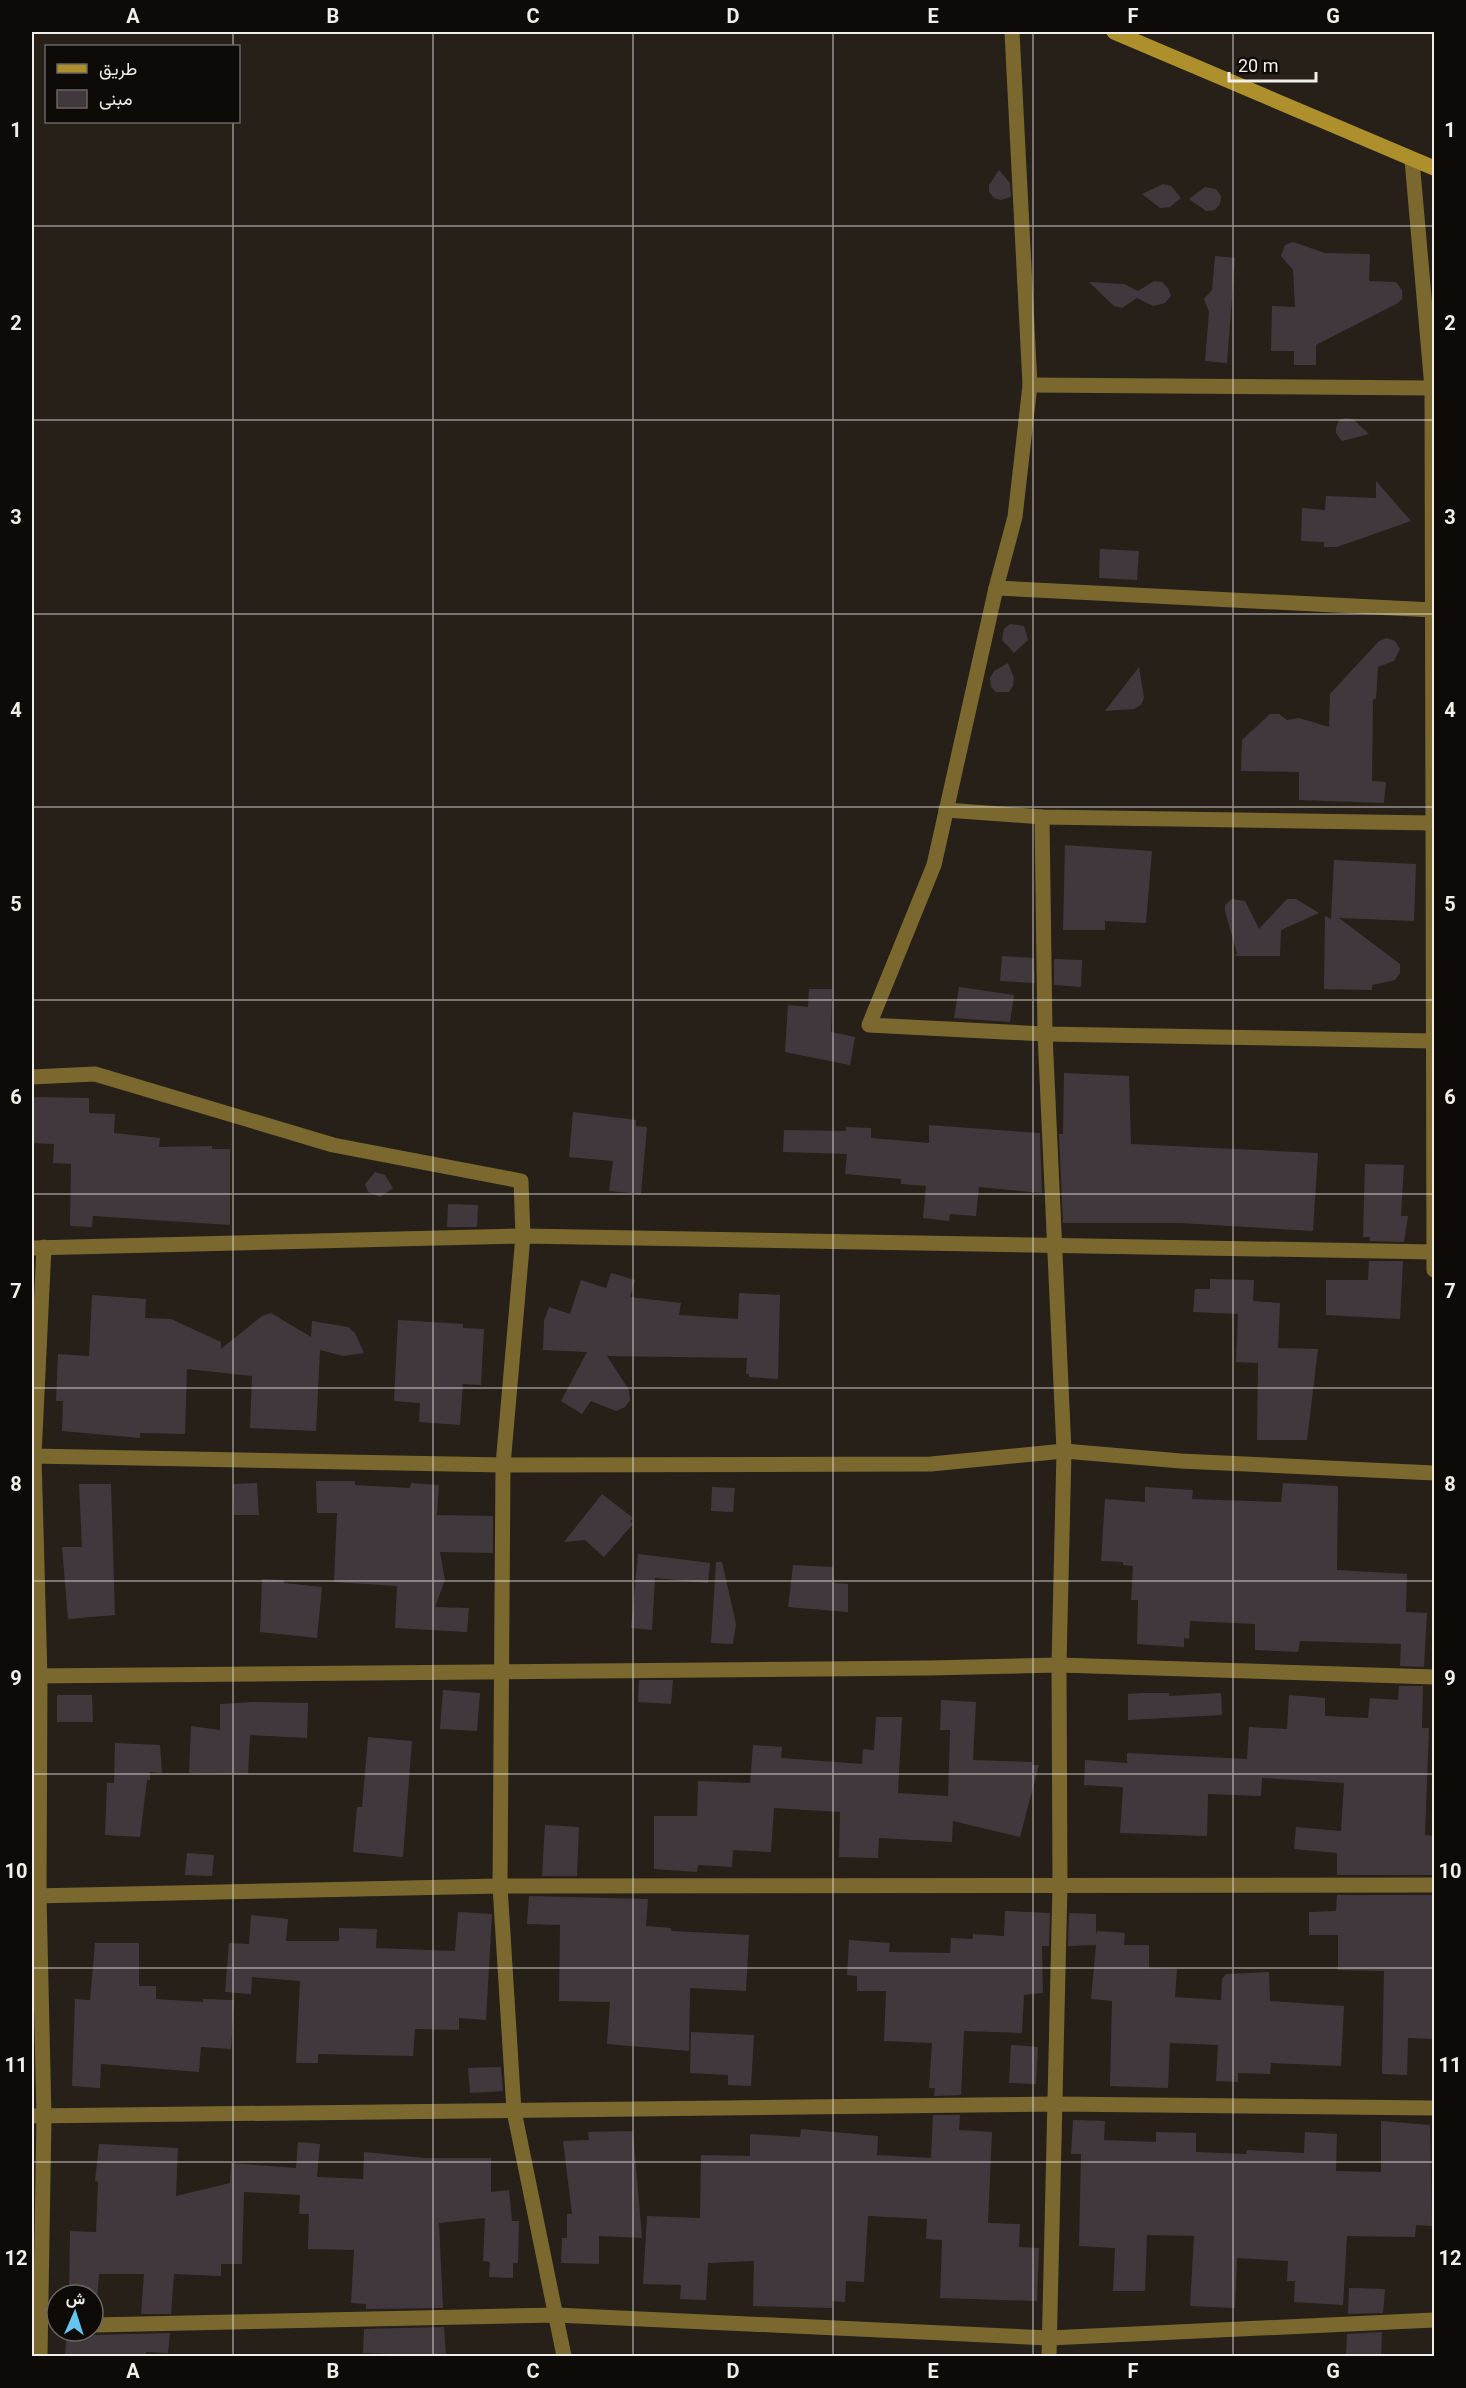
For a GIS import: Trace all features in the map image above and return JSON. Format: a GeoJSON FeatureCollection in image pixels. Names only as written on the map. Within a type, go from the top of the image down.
{"type":"FeatureCollection","features":[{"type":"Feature","properties":{"kind":"street"},"geometry":{"type":"LineString","coordinates":[[1012,32],[1030,385],[1015,517],[996,588],[934,865],[869,1025],[1045,1034],[1433,1041]]}},
{"type":"Feature","properties":{"kind":"street"},"geometry":{"type":"LineString","coordinates":[[1114,32],[1434,168]]}},
{"type":"Feature","properties":{"kind":"street"},"geometry":{"type":"LineString","coordinates":[[1412,160],[1433,422],[1434,1270]]}},
{"type":"Feature","properties":{"kind":"street"},"geometry":{"type":"LineString","coordinates":[[1030,385],[1432,388]]}},
{"type":"Feature","properties":{"kind":"street"},"geometry":{"type":"LineString","coordinates":[[996,588],[1433,610]]}},
{"type":"Feature","properties":{"kind":"street"},"geometry":{"type":"LineString","coordinates":[[946,810],[1042,817],[1433,823]]}},
{"type":"Feature","properties":{"kind":"street"},"geometry":{"type":"LineString","coordinates":[[1042,817],[1045,1034],[1064,1451],[1059,1665],[1060,1886],[1049,2356]]}},
{"type":"Feature","properties":{"kind":"street"},"geometry":{"type":"LineString","coordinates":[[32,1077],[95,1074],[333,1145],[521,1181],[523,1236],[503,1465],[500,1886],[514,2111],[564,2356]]}},
{"type":"Feature","properties":{"kind":"street"},"geometry":{"type":"LineString","coordinates":[[40,2356],[36,2325],[38,2116],[33,1456],[38,1247],[523,1236],[1434,1252]]}},
{"type":"Feature","properties":{"kind":"street"},"geometry":{"type":"LineString","coordinates":[[33,1456],[503,1465],[931,1464],[1064,1451],[1181,1461],[1434,1473]]}},
{"type":"Feature","properties":{"kind":"street"},"geometry":{"type":"LineString","coordinates":[[36,1677],[1059,1665],[1434,1677]]}},
{"type":"Feature","properties":{"kind":"street"},"geometry":{"type":"LineString","coordinates":[[35,1896],[500,1886],[1434,1885]]}},
{"type":"Feature","properties":{"kind":"street"},"geometry":{"type":"LineString","coordinates":[[38,2116],[1055,2104],[1434,2108]]}},
{"type":"Feature","properties":{"kind":"street"},"geometry":{"type":"LineString","coordinates":[[105,2325],[556,2315],[1049,2338],[1434,2320]]}},
{"type":"Feature","properties":{"kind":"building"},"geometry":{"type":"Polygon","coordinates":[[[999,170],[1010,183],[1011,197],[1001,200],[994,198],[989,192],[989,185],[999,170]]]}},
{"type":"Feature","properties":{"kind":"building"},"geometry":{"type":"Polygon","coordinates":[[[1163,184],[1171,186],[1181,198],[1170,207],[1160,208],[1142,194],[1163,184]]]}},
{"type":"Feature","properties":{"kind":"building"},"geometry":{"type":"Polygon","coordinates":[[[1205,187],[1216,189],[1221,196],[1220,204],[1215,210],[1206,211],[1189,199],[1205,187]]]}},
{"type":"Feature","properties":{"kind":"building"},"geometry":{"type":"Polygon","coordinates":[[[1293,242],[1325,253],[1370,254],[1369,281],[1396,282],[1402,290],[1402,299],[1398,303],[1316,345],[1316,365],[1294,365],[1294,351],[1271,351],[1272,306],[1295,307],[1293,270],[1281,256],[1285,245],[1293,242]]]}},
{"type":"Feature","properties":{"kind":"building"},"geometry":{"type":"Polygon","coordinates":[[[1215,256],[1235,258],[1227,363],[1205,361],[1209,312],[1204,299],[1212,290],[1215,256]]]}},
{"type":"Feature","properties":{"kind":"building"},"geometry":{"type":"Polygon","coordinates":[[[1154,281],[1162,282],[1168,288],[1171,296],[1165,303],[1153,306],[1137,298],[1122,308],[1114,306],[1089,282],[1124,284],[1138,291],[1154,281]]]}},
{"type":"Feature","properties":{"kind":"building"},"geometry":{"type":"Polygon","coordinates":[[[1346,418],[1354,420],[1369,434],[1342,441],[1336,433],[1336,428],[1339,420],[1346,418]]]}},
{"type":"Feature","properties":{"kind":"building"},"geometry":{"type":"Polygon","coordinates":[[[1376,481],[1411,521],[1337,547],[1324,547],[1324,542],[1301,541],[1302,508],[1325,510],[1326,496],[1376,498],[1376,481]]]}},
{"type":"Feature","properties":{"kind":"building"},"geometry":{"type":"Polygon","coordinates":[[[1100,549],[1139,551],[1137,580],[1099,578],[1100,549]]]}},
{"type":"Feature","properties":{"kind":"building"},"geometry":{"type":"Polygon","coordinates":[[[1010,624],[1024,626],[1028,640],[1014,653],[1002,640],[1004,629],[1010,624]]]}},
{"type":"Feature","properties":{"kind":"building"},"geometry":{"type":"Polygon","coordinates":[[[1387,638],[1395,641],[1400,649],[1394,661],[1378,667],[1376,699],[1373,699],[1372,781],[1386,782],[1384,803],[1299,800],[1299,772],[1241,771],[1242,740],[1270,714],[1279,714],[1287,720],[1299,718],[1329,727],[1330,694],[1379,641],[1387,638]]]}},
{"type":"Feature","properties":{"kind":"building"},"geometry":{"type":"Polygon","coordinates":[[[1008,663],[1014,678],[1013,686],[1009,692],[996,692],[991,687],[990,678],[994,671],[1008,663]]]}},
{"type":"Feature","properties":{"kind":"building"},"geometry":{"type":"Polygon","coordinates":[[[1139,667],[1144,698],[1141,705],[1134,709],[1105,711],[1139,667]]]}},
{"type":"Feature","properties":{"kind":"building"},"geometry":{"type":"Polygon","coordinates":[[[1065,845],[1152,851],[1146,923],[1105,921],[1105,930],[1063,930],[1065,845]]]}},
{"type":"Feature","properties":{"kind":"building"},"geometry":{"type":"Polygon","coordinates":[[[1334,860],[1416,864],[1414,921],[1339,918],[1400,964],[1400,973],[1395,980],[1372,985],[1372,990],[1324,989],[1325,916],[1331,919],[1334,860]]]}},
{"type":"Feature","properties":{"kind":"building"},"geometry":{"type":"Polygon","coordinates":[[[1232,899],[1245,901],[1259,929],[1287,899],[1296,899],[1319,913],[1281,930],[1280,956],[1235,956],[1237,953],[1225,911],[1225,905],[1232,899]]]}},
{"type":"Feature","properties":{"kind":"building"},"geometry":{"type":"Polygon","coordinates":[[[1002,956],[1034,958],[1035,983],[1000,981],[1002,956]]]}},
{"type":"Feature","properties":{"kind":"building"},"geometry":{"type":"Polygon","coordinates":[[[1054,959],[1082,960],[1081,987],[1054,985],[1054,959]]]}},
{"type":"Feature","properties":{"kind":"building"},"geometry":{"type":"Polygon","coordinates":[[[959,987],[1014,995],[1010,1022],[954,1018],[959,987]]]}},
{"type":"Feature","properties":{"kind":"building"},"geometry":{"type":"Polygon","coordinates":[[[809,989],[832,989],[831,1032],[855,1037],[850,1065],[785,1052],[788,1005],[808,1007],[809,989]]]}},
{"type":"Feature","properties":{"kind":"building"},"geometry":{"type":"Polygon","coordinates":[[[1064,1073],[1129,1076],[1131,1144],[1318,1153],[1313,1231],[1180,1223],[1063,1223],[1059,1134],[1063,1134],[1064,1073]]]}},
{"type":"Feature","properties":{"kind":"building"},"geometry":{"type":"Polygon","coordinates":[[[32,1097],[89,1098],[89,1113],[115,1114],[114,1133],[160,1138],[159,1147],[212,1146],[212,1149],[230,1149],[230,1225],[93,1216],[92,1227],[70,1226],[71,1164],[53,1163],[54,1144],[32,1143],[32,1097]]]}},
{"type":"Feature","properties":{"kind":"building"},"geometry":{"type":"Polygon","coordinates":[[[573,1112],[636,1120],[636,1126],[647,1127],[641,1194],[609,1191],[613,1161],[569,1157],[573,1112]]]}},
{"type":"Feature","properties":{"kind":"building"},"geometry":{"type":"Polygon","coordinates":[[[929,1125],[1040,1133],[1042,1193],[979,1187],[976,1216],[950,1214],[949,1221],[923,1218],[926,1186],[901,1184],[901,1179],[845,1174],[847,1154],[783,1152],[784,1130],[846,1131],[846,1127],[871,1128],[871,1138],[929,1143],[929,1125]]]}},
{"type":"Feature","properties":{"kind":"building"},"geometry":{"type":"Polygon","coordinates":[[[1365,1164],[1404,1165],[1401,1216],[1408,1216],[1404,1242],[1370,1241],[1370,1237],[1363,1237],[1365,1164]]]}},
{"type":"Feature","properties":{"kind":"building"},"geometry":{"type":"Polygon","coordinates":[[[375,1172],[385,1175],[393,1188],[380,1197],[368,1192],[365,1184],[375,1172]]]}},
{"type":"Feature","properties":{"kind":"building"},"geometry":{"type":"Polygon","coordinates":[[[448,1204],[478,1205],[477,1227],[447,1227],[448,1204]]]}},
{"type":"Feature","properties":{"kind":"building"},"geometry":{"type":"Polygon","coordinates":[[[1369,1261],[1403,1261],[1400,1319],[1326,1315],[1326,1280],[1368,1280],[1369,1261]]]}},
{"type":"Feature","properties":{"kind":"building"},"geometry":{"type":"Polygon","coordinates":[[[611,1273],[635,1280],[630,1297],[681,1303],[679,1315],[738,1319],[739,1293],[780,1295],[778,1379],[749,1377],[749,1374],[746,1374],[747,1358],[607,1356],[629,1390],[630,1400],[625,1407],[616,1411],[591,1401],[582,1414],[561,1401],[587,1352],[543,1350],[544,1321],[549,1307],[570,1314],[581,1280],[606,1288],[611,1273]]]}},
{"type":"Feature","properties":{"kind":"building"},"geometry":{"type":"Polygon","coordinates":[[[1210,1279],[1254,1280],[1253,1301],[1280,1303],[1278,1348],[1318,1349],[1307,1440],[1257,1440],[1258,1363],[1236,1362],[1238,1314],[1193,1312],[1195,1289],[1210,1289],[1210,1279]]]}},
{"type":"Feature","properties":{"kind":"building"},"geometry":{"type":"Polygon","coordinates":[[[92,1295],[146,1299],[145,1318],[171,1319],[221,1342],[221,1349],[262,1316],[271,1313],[311,1337],[312,1321],[348,1327],[355,1333],[364,1353],[343,1356],[320,1350],[316,1431],[250,1428],[252,1376],[187,1369],[185,1434],[140,1433],[140,1438],[62,1431],[63,1401],[56,1401],[58,1354],[89,1356],[92,1295]]]}},
{"type":"Feature","properties":{"kind":"building"},"geometry":{"type":"Polygon","coordinates":[[[398,1320],[463,1324],[463,1328],[484,1329],[481,1385],[463,1384],[460,1425],[419,1422],[420,1403],[394,1401],[398,1320]]]}},
{"type":"Feature","properties":{"kind":"building"},"geometry":{"type":"Polygon","coordinates":[[[316,1481],[355,1481],[355,1485],[410,1488],[411,1483],[439,1485],[437,1515],[493,1516],[493,1553],[440,1552],[445,1580],[435,1607],[469,1608],[467,1632],[395,1628],[397,1586],[334,1582],[337,1513],[317,1513],[316,1481]]]}},
{"type":"Feature","properties":{"kind":"building"},"geometry":{"type":"Polygon","coordinates":[[[257,1483],[259,1515],[234,1515],[233,1484],[257,1483]]]}},
{"type":"Feature","properties":{"kind":"building"},"geometry":{"type":"Polygon","coordinates":[[[1283,1483],[1338,1486],[1337,1570],[1407,1574],[1406,1612],[1427,1613],[1424,1667],[1400,1666],[1401,1644],[1300,1641],[1298,1652],[1255,1650],[1255,1624],[1190,1621],[1189,1639],[1184,1638],[1184,1647],[1137,1644],[1138,1600],[1131,1600],[1133,1566],[1123,1565],[1123,1562],[1101,1561],[1105,1499],[1145,1502],[1145,1487],[1193,1490],[1192,1499],[1281,1502],[1283,1483]]]}},
{"type":"Feature","properties":{"kind":"building"},"geometry":{"type":"Polygon","coordinates":[[[79,1484],[111,1484],[115,1615],[68,1619],[62,1547],[82,1547],[79,1484]]]}},
{"type":"Feature","properties":{"kind":"building"},"geometry":{"type":"Polygon","coordinates":[[[712,1487],[735,1488],[733,1512],[711,1511],[712,1487]]]}},
{"type":"Feature","properties":{"kind":"building"},"geometry":{"type":"Polygon","coordinates":[[[602,1494],[633,1518],[630,1521],[633,1524],[604,1557],[585,1540],[564,1542],[602,1494]]]}},
{"type":"Feature","properties":{"kind":"building"},"geometry":{"type":"Polygon","coordinates":[[[638,1554],[710,1563],[708,1583],[655,1578],[652,1630],[631,1628],[638,1554]]]}},
{"type":"Feature","properties":{"kind":"building"},"geometry":{"type":"Polygon","coordinates":[[[716,1562],[722,1562],[736,1624],[733,1644],[711,1643],[716,1562]]]}},
{"type":"Feature","properties":{"kind":"building"},"geometry":{"type":"Polygon","coordinates":[[[793,1565],[833,1567],[834,1583],[848,1584],[848,1612],[788,1607],[793,1565]]]}},
{"type":"Feature","properties":{"kind":"building"},"geometry":{"type":"Polygon","coordinates":[[[262,1579],[284,1580],[284,1583],[322,1587],[317,1638],[260,1632],[262,1579]]]}},
{"type":"Feature","properties":{"kind":"building"},"geometry":{"type":"Polygon","coordinates":[[[639,1680],[673,1680],[671,1704],[638,1702],[639,1680]]]}},
{"type":"Feature","properties":{"kind":"building"},"geometry":{"type":"Polygon","coordinates":[[[1399,1686],[1423,1686],[1422,1728],[1429,1728],[1425,1835],[1434,1836],[1434,1875],[1337,1875],[1337,1853],[1294,1849],[1296,1827],[1341,1831],[1344,1783],[1262,1778],[1261,1796],[1208,1794],[1207,1836],[1120,1833],[1123,1787],[1084,1785],[1085,1760],[1127,1763],[1127,1753],[1247,1759],[1249,1727],[1287,1729],[1289,1695],[1325,1698],[1325,1716],[1368,1718],[1370,1698],[1398,1700],[1399,1686]]]}},
{"type":"Feature","properties":{"kind":"building"},"geometry":{"type":"Polygon","coordinates":[[[443,1690],[480,1693],[477,1731],[440,1729],[443,1690]]]}},
{"type":"Feature","properties":{"kind":"building"},"geometry":{"type":"Polygon","coordinates":[[[1169,1693],[1169,1696],[1221,1693],[1222,1715],[1128,1720],[1128,1694],[1169,1693]]]}},
{"type":"Feature","properties":{"kind":"building"},"geometry":{"type":"Polygon","coordinates":[[[57,1695],[92,1695],[93,1722],[57,1722],[57,1695]]]}},
{"type":"Feature","properties":{"kind":"building"},"geometry":{"type":"Polygon","coordinates":[[[941,1700],[976,1702],[973,1760],[1032,1762],[1032,1765],[1039,1765],[1020,1837],[953,1821],[952,1842],[879,1838],[878,1858],[839,1857],[840,1812],[774,1808],[771,1852],[733,1850],[732,1867],[698,1865],[697,1872],[654,1869],[654,1816],[697,1816],[698,1781],[750,1783],[753,1745],[782,1747],[781,1758],[862,1764],[863,1749],[874,1750],[876,1717],[902,1717],[898,1793],[948,1796],[950,1730],[940,1730],[941,1700]]]}},
{"type":"Feature","properties":{"kind":"building"},"geometry":{"type":"Polygon","coordinates":[[[308,1703],[307,1738],[250,1735],[248,1774],[189,1773],[191,1726],[220,1730],[220,1704],[308,1703]]]}},
{"type":"Feature","properties":{"kind":"building"},"geometry":{"type":"Polygon","coordinates":[[[368,1737],[412,1741],[403,1857],[353,1852],[357,1807],[362,1807],[368,1737]]]}},
{"type":"Feature","properties":{"kind":"building"},"geometry":{"type":"Polygon","coordinates":[[[115,1743],[160,1745],[162,1773],[150,1772],[150,1780],[147,1780],[140,1837],[105,1835],[107,1783],[114,1783],[115,1743]]]}},
{"type":"Feature","properties":{"kind":"building"},"geometry":{"type":"Polygon","coordinates":[[[545,1825],[579,1827],[577,1876],[542,1876],[545,1825]]]}},
{"type":"Feature","properties":{"kind":"building"},"geometry":{"type":"Polygon","coordinates":[[[187,1853],[214,1855],[212,1876],[185,1875],[187,1853]]]}},
{"type":"Feature","properties":{"kind":"building"},"geometry":{"type":"Polygon","coordinates":[[[1337,1895],[1434,1895],[1434,2039],[1408,2038],[1407,2075],[1382,2074],[1384,1971],[1338,1970],[1338,1935],[1309,1935],[1309,1912],[1336,1911],[1337,1895]]]}},
{"type":"Feature","properties":{"kind":"building"},"geometry":{"type":"Polygon","coordinates":[[[529,1896],[648,1899],[646,1926],[671,1928],[671,1931],[749,1935],[746,1991],[690,1988],[689,2051],[607,2044],[610,2002],[559,2001],[560,1925],[527,1924],[529,1896]]]}},
{"type":"Feature","properties":{"kind":"building"},"geometry":{"type":"Polygon","coordinates":[[[1005,1911],[1050,1913],[1049,1946],[1042,1946],[1043,1993],[1024,1995],[1022,2033],[964,2031],[961,2095],[934,2096],[935,2088],[929,2088],[932,2043],[884,2041],[886,1991],[857,1991],[857,1976],[847,1975],[849,1940],[890,1943],[889,1952],[950,1953],[951,1938],[973,1939],[973,1934],[1004,1936],[1005,1911]]]}},
{"type":"Feature","properties":{"kind":"building"},"geometry":{"type":"Polygon","coordinates":[[[458,1912],[492,1914],[486,2020],[459,2018],[459,2030],[415,2029],[413,2056],[318,2054],[318,2063],[296,2063],[300,1981],[252,1977],[251,1994],[225,1992],[229,1943],[249,1944],[251,1915],[288,1919],[286,1941],[339,1941],[339,1928],[377,1929],[376,1948],[455,1951],[458,1912]]]}},
{"type":"Feature","properties":{"kind":"building"},"geometry":{"type":"Polygon","coordinates":[[[1069,1913],[1096,1914],[1096,1935],[1097,1931],[1125,1933],[1124,1945],[1149,1945],[1149,1968],[1177,1969],[1175,1997],[1221,2000],[1222,1979],[1226,1974],[1269,1972],[1270,2001],[1344,2006],[1341,2066],[1271,2063],[1270,2074],[1238,2073],[1238,2082],[1216,2081],[1218,2045],[1170,2043],[1168,2088],[1110,2086],[1112,2001],[1091,1999],[1096,1945],[1068,1946],[1069,1913]]]}},
{"type":"Feature","properties":{"kind":"building"},"geometry":{"type":"Polygon","coordinates":[[[95,1943],[139,1943],[139,1986],[156,1986],[156,1999],[203,2002],[203,1999],[234,2000],[231,2049],[201,2047],[199,2072],[101,2064],[100,2088],[72,2086],[75,1999],[90,2000],[95,1943]]]}},
{"type":"Feature","properties":{"kind":"building"},"geometry":{"type":"Polygon","coordinates":[[[691,2032],[754,2035],[751,2086],[728,2085],[728,2075],[690,2073],[691,2032]]]}},
{"type":"Feature","properties":{"kind":"building"},"geometry":{"type":"Polygon","coordinates":[[[1011,2045],[1038,2047],[1036,2084],[1009,2083],[1011,2045]]]}},
{"type":"Feature","properties":{"kind":"building"},"geometry":{"type":"Polygon","coordinates":[[[501,2067],[503,2091],[470,2093],[468,2068],[501,2067]]]}},
{"type":"Feature","properties":{"kind":"building"},"geometry":{"type":"Polygon","coordinates":[[[933,2115],[960,2115],[959,2130],[992,2132],[988,2223],[1020,2224],[1019,2247],[1039,2248],[1037,2301],[940,2298],[942,2240],[926,2239],[927,2219],[868,2216],[864,2282],[846,2281],[845,2302],[832,2301],[832,2308],[753,2306],[754,2261],[708,2263],[706,2300],[680,2299],[681,2285],[643,2284],[647,2216],[700,2218],[701,2155],[750,2156],[750,2134],[800,2137],[801,2129],[878,2136],[877,2155],[931,2158],[933,2115]]]}},
{"type":"Feature","properties":{"kind":"building"},"geometry":{"type":"Polygon","coordinates":[[[1073,2120],[1105,2121],[1104,2140],[1156,2142],[1156,2132],[1196,2133],[1196,2152],[1246,2154],[1247,2150],[1304,2153],[1305,2132],[1337,2134],[1336,2171],[1381,2172],[1381,2121],[1430,2125],[1432,2226],[1416,2225],[1415,2237],[1347,2236],[1343,2305],[1294,2302],[1295,2281],[1287,2281],[1288,2261],[1237,2258],[1235,2308],[1190,2306],[1194,2236],[1147,2235],[1145,2291],[1113,2291],[1115,2248],[1079,2246],[1081,2154],[1071,2154],[1073,2120]]]}},
{"type":"Feature","properties":{"kind":"building"},"geometry":{"type":"Polygon","coordinates":[[[633,2131],[642,2238],[599,2236],[599,2264],[561,2263],[562,2238],[567,2238],[567,2214],[572,2214],[563,2141],[589,2140],[588,2132],[633,2131]]]}},
{"type":"Feature","properties":{"kind":"building"},"geometry":{"type":"Polygon","coordinates":[[[298,2142],[320,2144],[317,2177],[363,2179],[364,2152],[424,2158],[491,2158],[491,2192],[509,2190],[512,2221],[519,2221],[518,2263],[513,2263],[513,2278],[489,2277],[490,2262],[483,2261],[485,2218],[439,2223],[443,2308],[366,2309],[366,2304],[351,2303],[354,2250],[308,2249],[309,2214],[299,2214],[300,2195],[244,2192],[242,2264],[221,2264],[221,2276],[174,2274],[171,2314],[141,2314],[144,2274],[99,2274],[98,2283],[69,2283],[70,2231],[96,2232],[98,2182],[95,2181],[99,2144],[178,2148],[176,2196],[230,2183],[231,2163],[296,2168],[298,2142]]]}},
{"type":"Feature","properties":{"kind":"building"},"geometry":{"type":"Polygon","coordinates":[[[1349,2288],[1385,2289],[1383,2313],[1348,2314],[1349,2288]]]}},
{"type":"Feature","properties":{"kind":"building"},"geometry":{"type":"Polygon","coordinates":[[[444,2327],[446,2356],[363,2353],[364,2329],[444,2327]]]}},
{"type":"Feature","properties":{"kind":"building"},"geometry":{"type":"Polygon","coordinates":[[[1382,2332],[1381,2356],[1346,2356],[1347,2334],[1382,2332]]]}},
{"type":"Feature","properties":{"kind":"building"},"geometry":{"type":"Polygon","coordinates":[[[170,2333],[168,2353],[146,2352],[146,2356],[65,2356],[66,2343],[105,2343],[105,2335],[170,2333]]]}}]}
